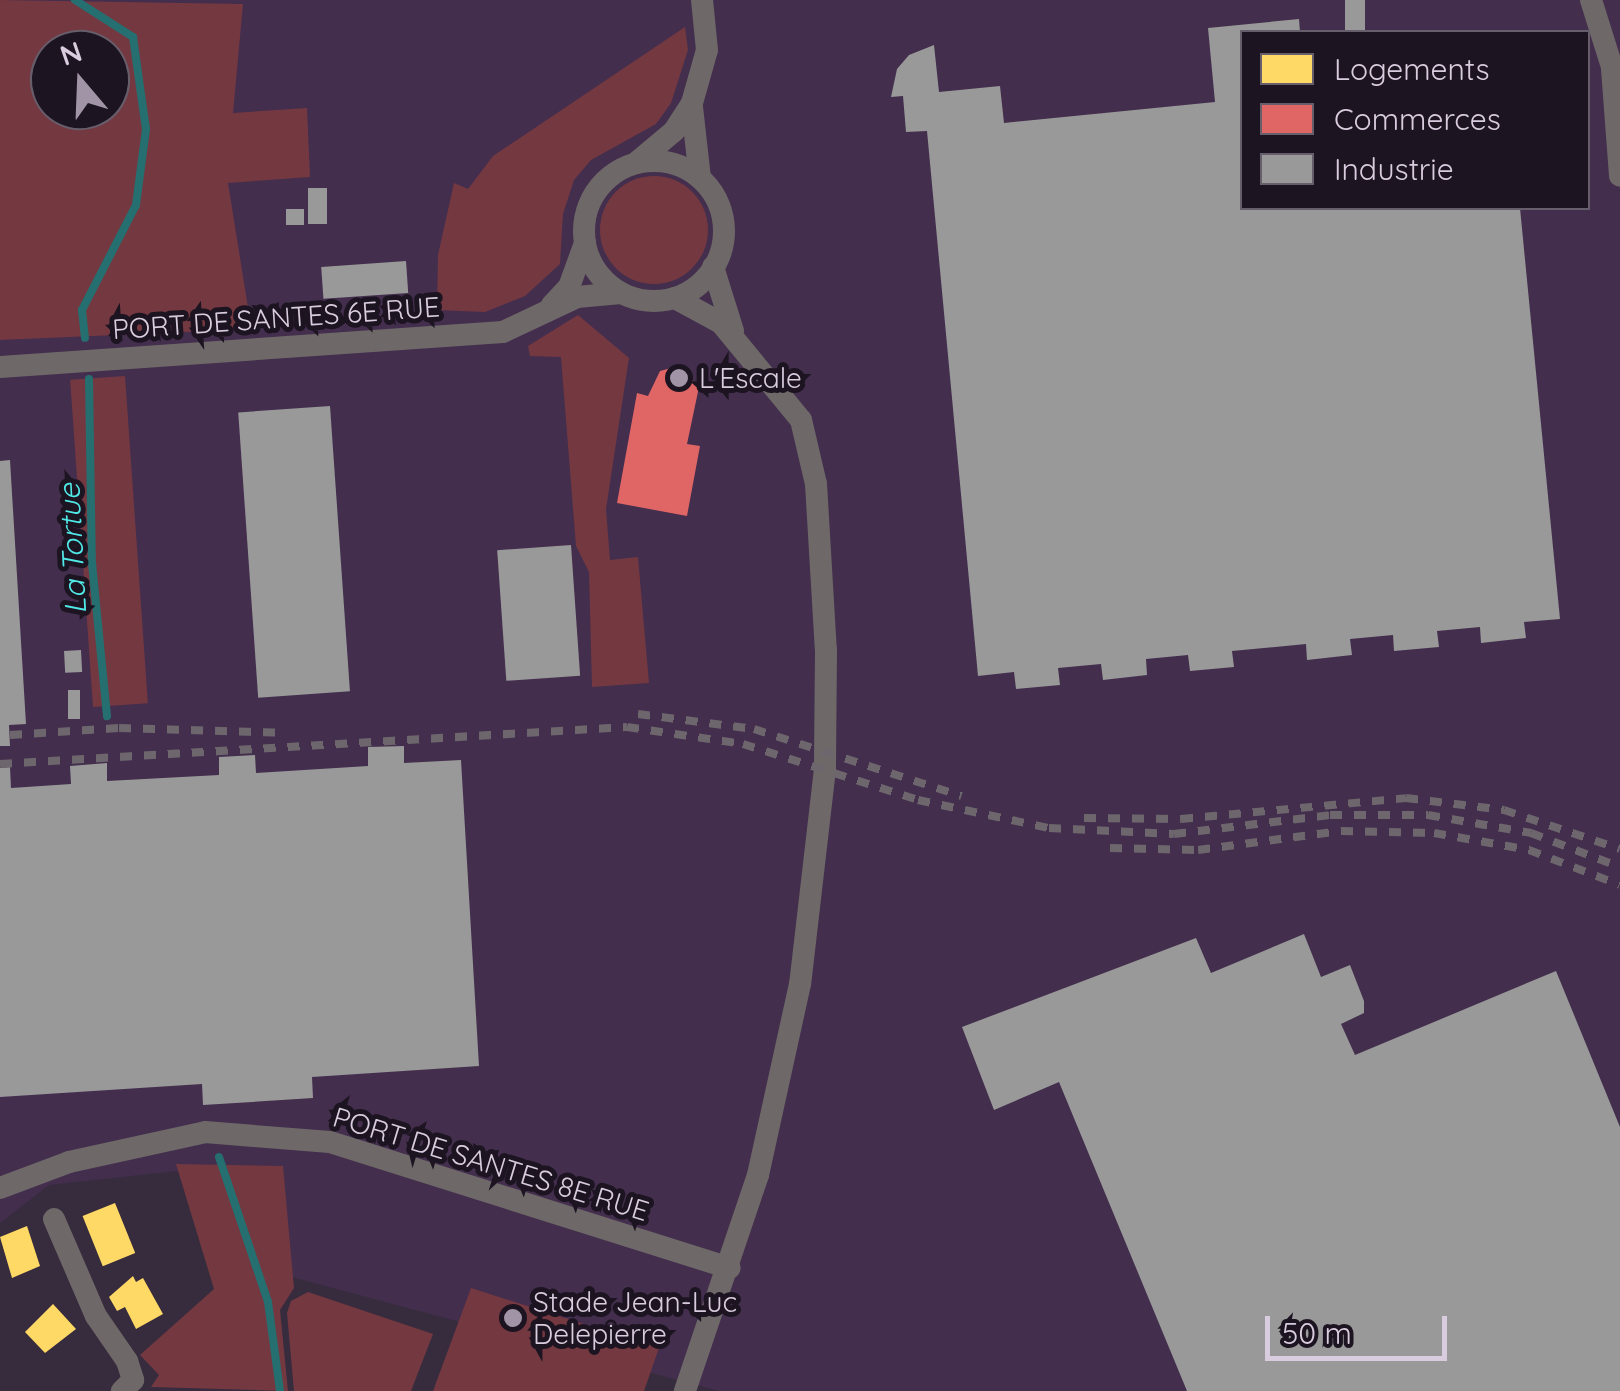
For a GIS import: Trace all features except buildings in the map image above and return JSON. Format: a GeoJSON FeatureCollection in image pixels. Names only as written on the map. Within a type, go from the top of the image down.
{"type":"FeatureCollection","features":[{"type":"Feature","properties":{"kind":"street"},"geometry":{"type":"LineString","coordinates":[[685,1391],[730,1268],[768,1137],[805,955],[826,698],[819,512],[807,434],[740,343],[702,308],[675,298],[648,301],[622,293],[594,269],[584,243],[584,217],[594,193],[674,131],[692,103],[707,50],[702,0]]}},
{"type":"Feature","properties":{"kind":"street"},"geometry":{"type":"LineString","coordinates":[[1591,0],[1620,92]]}},
{"type":"Feature","properties":{"kind":"street"},"geometry":{"type":"LineString","coordinates":[[1612,70],[1620,176]]}},
{"type":"Feature","properties":{"kind":"street"},"geometry":{"type":"LineString","coordinates":[[692,103],[700,178]]}},
{"type":"Feature","properties":{"kind":"street"},"geometry":{"type":"LineString","coordinates":[[636,163],[670,162],[700,178],[716,198],[724,224],[714,267],[740,343]]}},
{"type":"Feature","properties":{"kind":"street","name":"PORT DE SANTES 6E RUE"},"geometry":{"type":"LineString","coordinates":[[550,307],[570,286],[584,243]]}},
{"type":"Feature","properties":{"kind":"street"},"geometry":{"type":"LineString","coordinates":[[675,298],[714,267]]}},
{"type":"Feature","properties":{"kind":"street","name":"PORT DE SANTES 6E RUE"},"geometry":{"type":"LineString","coordinates":[[0,367],[503,332],[550,307],[589,294],[622,293]]}},
{"type":"Feature","properties":{"kind":"street","name":"PORT DE SANTES 8E RUE"},"geometry":{"type":"LineString","coordinates":[[0,1188],[69,1162],[205,1132],[330,1142],[730,1268]]}},
{"type":"Feature","properties":{"kind":"street"},"geometry":{"type":"LineString","coordinates":[[54,1219],[96,1316],[127,1361],[133,1380],[122,1391]]}},
{"type":"Feature","properties":{"kind":"shaded area"},"geometry":{"type":"Polygon","coordinates":[[[0,0],[1620,0],[1620,1391],[719,1391],[239,1263],[186,1170],[49,1185],[0,1223],[0,0]]]}},
{"type":"Feature","properties":{"kind":"shaded area"},"geometry":{"type":"Polygon","coordinates":[[[0,0],[243,4],[233,113],[307,108],[310,177],[228,183],[250,320],[232,330],[0,340],[0,0]]]}},
{"type":"Feature","properties":{"kind":"shaded area"},"geometry":{"type":"Polygon","coordinates":[[[685,27],[688,50],[671,103],[656,124],[591,160],[574,180],[563,214],[560,264],[525,296],[485,312],[437,310],[438,255],[454,183],[468,189],[493,156],[685,27]]]}},
{"type":"Feature","properties":{"kind":"shaded area"},"geometry":{"type":"Polygon","coordinates":[[[654,176],[675,180],[692,192],[704,209],[708,230],[704,251],[692,268],[675,280],[654,284],[633,280],[616,268],[604,251],[600,230],[604,209],[616,192],[633,180],[654,176]]]}},
{"type":"Feature","properties":{"kind":"shaded area"},"geometry":{"type":"Polygon","coordinates":[[[578,315],[629,358],[606,509],[610,560],[638,557],[649,683],[592,687],[589,572],[576,546],[561,357],[530,356],[528,346],[578,315]]]}},
{"type":"Feature","properties":{"kind":"shaded area"},"geometry":{"type":"Polygon","coordinates":[[[125,376],[148,703],[93,707],[70,380],[125,376]]]}},
{"type":"Feature","properties":{"kind":"shaded area"},"geometry":{"type":"Polygon","coordinates":[[[176,1164],[283,1166],[294,1288],[280,1310],[288,1391],[151,1387],[159,1375],[140,1355],[214,1289],[176,1164]]]}},
{"type":"Feature","properties":{"kind":"shaded area","name":"Stade Jean-Luc Delepierre"},"geometry":{"type":"Polygon","coordinates":[[[471,1288],[659,1348],[644,1391],[433,1391],[471,1288]]]}},
{"type":"Feature","properties":{"kind":"shaded area"},"geometry":{"type":"Polygon","coordinates":[[[308,1292],[433,1334],[411,1391],[294,1391],[287,1313],[291,1301],[308,1292]]]}},
{"type":"Feature","properties":{"kind":"waterway","name":"La Tortue"},"geometry":{"type":"LineString","coordinates":[[75,0],[133,37],[146,129],[136,205],[82,310],[85,338]]}},
{"type":"Feature","properties":{"kind":"waterway","name":"La Tortue"},"geometry":{"type":"LineString","coordinates":[[89,379],[92,563],[107,716]]}},
{"type":"Feature","properties":{"kind":"waterway","name":"La Tortue"},"geometry":{"type":"LineString","coordinates":[[219,1157],[268,1302],[280,1391]]}},
{"type":"Feature","properties":{"kind":"railway"},"geometry":{"type":"LineString","coordinates":[[638,714],[754,729],[961,796]]}},
{"type":"Feature","properties":{"kind":"railway"},"geometry":{"type":"LineString","coordinates":[[0,764],[627,727],[743,744],[918,800],[1049,828],[1174,834],[1330,815],[1428,815],[1531,833],[1620,867]]}},
{"type":"Feature","properties":{"kind":"railway"},"geometry":{"type":"LineString","coordinates":[[10,735],[119,728],[283,733]]}},
{"type":"Feature","properties":{"kind":"railway"},"geometry":{"type":"LineString","coordinates":[[1084,818],[1181,819],[1406,798],[1504,810],[1620,849]]}},
{"type":"Feature","properties":{"kind":"railway"},"geometry":{"type":"LineString","coordinates":[[1110,848],[1198,850],[1341,831],[1434,833],[1529,850],[1620,885]]}},
{"type":"Feature","properties":{"kind":"place","name":"L'Escale"},"geometry":{"type":"Point","coordinates":[679,378]}},
{"type":"Feature","properties":{"kind":"place","name":"Stade Jean-Luc Delepierre"},"geometry":{"type":"Point","coordinates":[513,1318]}}]}
